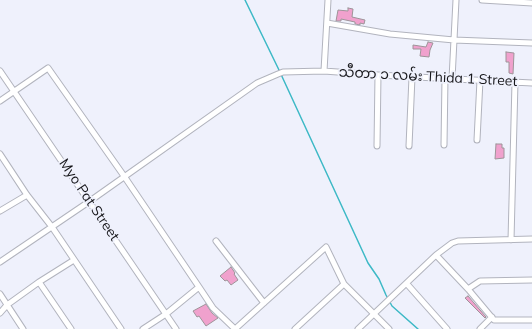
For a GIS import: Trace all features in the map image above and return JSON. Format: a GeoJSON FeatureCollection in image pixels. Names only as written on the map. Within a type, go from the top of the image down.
{"type":"FeatureCollection","features":[{"type":"Feature","properties":{"kind":"street"},"geometry":{"type":"LineString","coordinates":[[324,71],[328,0]]}},
{"type":"Feature","properties":{"kind":"street"},"geometry":{"type":"LineString","coordinates":[[452,79],[456,0]]}},
{"type":"Feature","properties":{"kind":"street"},"geometry":{"type":"LineString","coordinates":[[482,0],[532,3]]}},
{"type":"Feature","properties":{"kind":"street"},"geometry":{"type":"LineString","coordinates":[[327,23],[390,34],[454,40],[532,43]]}},
{"type":"Feature","properties":{"kind":"street"},"geometry":{"type":"LineString","coordinates":[[0,101],[48,68],[124,176],[213,308],[235,329],[326,246],[344,284],[388,329]]}},
{"type":"Feature","properties":{"kind":"street","name":"Myo Pat Street"},"geometry":{"type":"LineString","coordinates":[[0,71],[176,329]]}},
{"type":"Feature","properties":{"kind":"street","name":"သီတာ ၁ လမ်း Thida 1 Street"},"geometry":{"type":"LineString","coordinates":[[124,176],[257,83],[281,73],[324,71],[532,83]]}},
{"type":"Feature","properties":{"kind":"street"},"geometry":{"type":"LineString","coordinates":[[377,146],[378,75]]}},
{"type":"Feature","properties":{"kind":"street"},"geometry":{"type":"LineString","coordinates":[[410,146],[412,77]]}},
{"type":"Feature","properties":{"kind":"street"},"geometry":{"type":"LineString","coordinates":[[444,145],[445,78]]}},
{"type":"Feature","properties":{"kind":"street"},"geometry":{"type":"LineString","coordinates":[[477,140],[480,80]]}},
{"type":"Feature","properties":{"kind":"street"},"geometry":{"type":"LineString","coordinates":[[511,240],[515,82]]}},
{"type":"Feature","properties":{"kind":"street"},"geometry":{"type":"LineString","coordinates":[[0,154],[27,195],[52,227],[121,329]]}},
{"type":"Feature","properties":{"kind":"street"},"geometry":{"type":"LineString","coordinates":[[0,262],[124,176]]}},
{"type":"Feature","properties":{"kind":"street"},"geometry":{"type":"LineString","coordinates":[[0,211],[27,195]]}},
{"type":"Feature","properties":{"kind":"street"},"geometry":{"type":"LineString","coordinates":[[358,329],[436,255],[452,243],[458,241],[532,239]]}},
{"type":"Feature","properties":{"kind":"street"},"geometry":{"type":"LineString","coordinates":[[216,241],[264,303]]}},
{"type":"Feature","properties":{"kind":"street"},"geometry":{"type":"LineString","coordinates":[[436,255],[468,289],[494,320],[532,320]]}},
{"type":"Feature","properties":{"kind":"street"},"geometry":{"type":"LineString","coordinates":[[0,314],[7,305],[39,282],[74,260]]}},
{"type":"Feature","properties":{"kind":"street"},"geometry":{"type":"LineString","coordinates":[[468,289],[480,281],[532,280]]}},
{"type":"Feature","properties":{"kind":"street"},"geometry":{"type":"LineString","coordinates":[[39,282],[72,329]]}},
{"type":"Feature","properties":{"kind":"street"},"geometry":{"type":"LineString","coordinates":[[294,329],[344,284]]}},
{"type":"Feature","properties":{"kind":"street"},"geometry":{"type":"LineString","coordinates":[[407,284],[447,329]]}},
{"type":"Feature","properties":{"kind":"street"},"geometry":{"type":"LineString","coordinates":[[143,329],[166,314],[198,287]]}},
{"type":"Feature","properties":{"kind":"street"},"geometry":{"type":"LineString","coordinates":[[0,294],[23,329]]}},
{"type":"Feature","properties":{"kind":"street"},"geometry":{"type":"LineString","coordinates":[[480,329],[492,317]]}},
{"type":"Feature","properties":{"kind":"building"},"geometry":{"type":"Polygon","coordinates":[[[348,8],[353,9],[352,17],[365,20],[364,24],[355,24],[355,22],[341,19],[341,21],[336,21],[338,10],[348,11],[348,8]]]}},
{"type":"Feature","properties":{"kind":"building"},"geometry":{"type":"Polygon","coordinates":[[[428,42],[433,43],[429,57],[420,56],[421,49],[413,49],[413,45],[426,47],[428,42]]]}},
{"type":"Feature","properties":{"kind":"building"},"geometry":{"type":"Polygon","coordinates":[[[506,52],[514,53],[513,74],[509,73],[509,62],[506,62],[506,52]]]}},
{"type":"Feature","properties":{"kind":"building"},"geometry":{"type":"Polygon","coordinates":[[[496,144],[502,144],[502,148],[504,148],[504,158],[495,159],[496,144]]]}},
{"type":"Feature","properties":{"kind":"building"},"geometry":{"type":"Polygon","coordinates":[[[231,267],[238,280],[231,285],[227,280],[225,281],[220,276],[231,267]]]}},
{"type":"Feature","properties":{"kind":"building"},"geometry":{"type":"Polygon","coordinates":[[[468,296],[486,317],[485,318],[465,298],[468,296]]]}},
{"type":"Feature","properties":{"kind":"building"},"geometry":{"type":"Polygon","coordinates":[[[206,304],[212,313],[218,318],[206,326],[199,316],[197,317],[193,311],[206,304]]]}},
{"type":"Feature","properties":{"kind":"waterway"},"geometry":{"type":"LineString","coordinates":[[245,0],[368,263],[379,279],[392,306],[418,329]]}}]}
